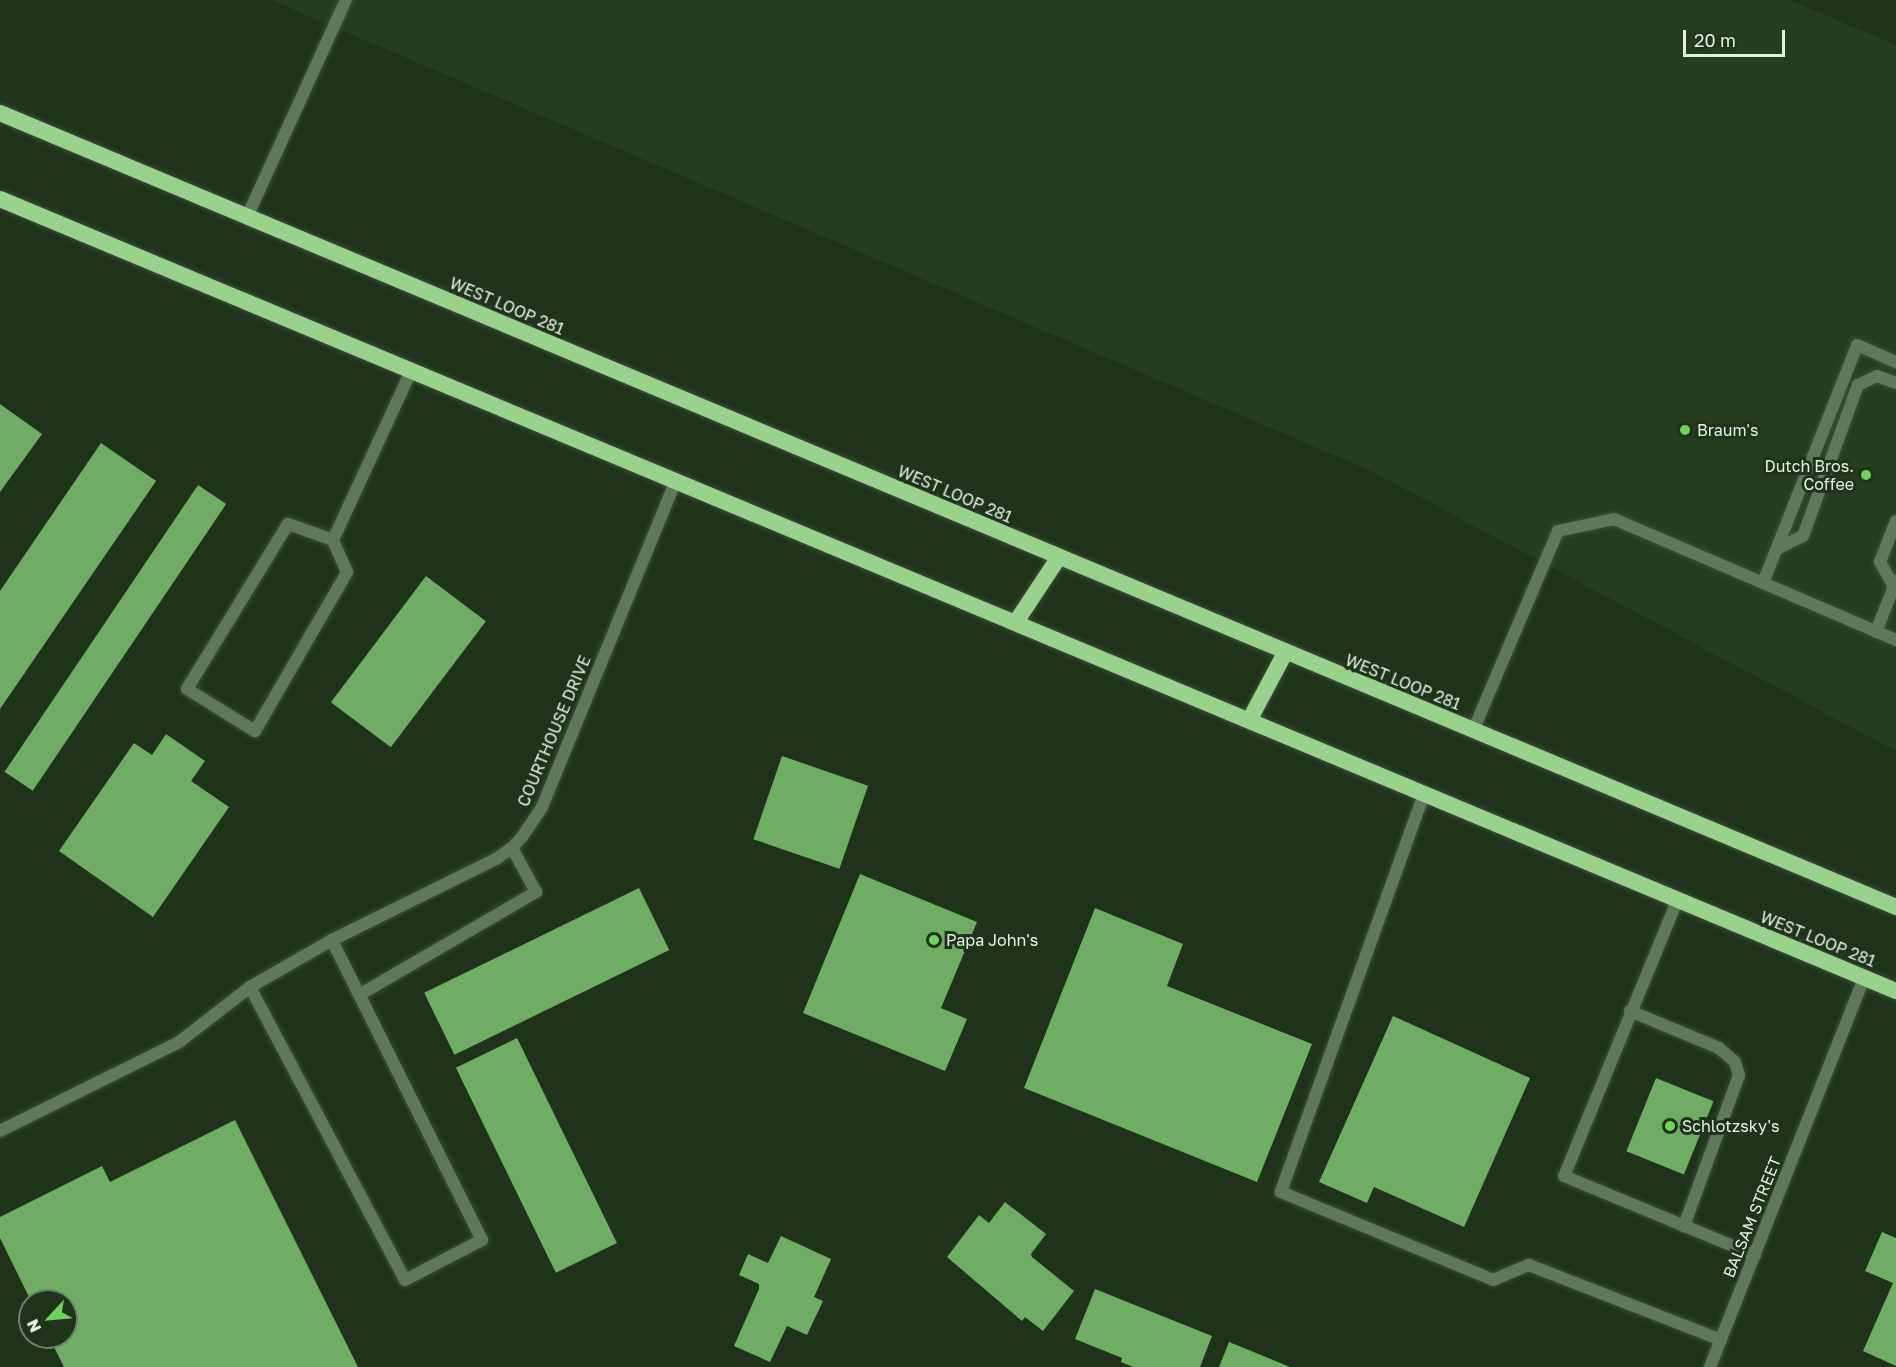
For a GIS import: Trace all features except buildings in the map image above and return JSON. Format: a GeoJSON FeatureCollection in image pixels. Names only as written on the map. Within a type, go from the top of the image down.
{"type":"FeatureCollection","features":[{"type":"Feature","properties":{"kind":"highway","name":"WEST LOOP 281"},"geometry":{"type":"LineString","coordinates":[[0,113],[1896,907]]}},
{"type":"Feature","properties":{"kind":"highway","name":"WEST LOOP 281"},"geometry":{"type":"LineString","coordinates":[[0,199],[1250,719],[1424,795],[1896,991]]}},
{"type":"Feature","properties":{"kind":"highway"},"geometry":{"type":"LineString","coordinates":[[1016,622],[1059,557]]}},
{"type":"Feature","properties":{"kind":"highway"},"geometry":{"type":"LineString","coordinates":[[1250,719],[1285,653]]}},
{"type":"Feature","properties":{"kind":"street"},"geometry":{"type":"LineString","coordinates":[[247,216],[346,0]]}},
{"type":"Feature","properties":{"kind":"street"},"geometry":{"type":"LineString","coordinates":[[1763,583],[1857,345],[1896,362]]}},
{"type":"Feature","properties":{"kind":"street"},"geometry":{"type":"LineString","coordinates":[[333,540],[288,524],[187,689],[255,731],[347,572],[333,540],[411,371]]}},
{"type":"Feature","properties":{"kind":"street"},"geometry":{"type":"LineString","coordinates":[[1777,549],[1803,536],[1858,385],[1877,376],[1896,383]]}},
{"type":"Feature","properties":{"kind":"street","name":"COURTHOUSE DRIVE"},"geometry":{"type":"LineString","coordinates":[[0,1131],[180,1042],[250,987],[332,940],[495,859],[512,848],[542,807],[676,481]]}},
{"type":"Feature","properties":{"kind":"street"},"geometry":{"type":"LineString","coordinates":[[1473,731],[1558,531],[1614,519],[1896,640]]}},
{"type":"Feature","properties":{"kind":"street"},"geometry":{"type":"LineString","coordinates":[[1876,632],[1895,584],[1880,562],[1896,521]]}},
{"type":"Feature","properties":{"kind":"street"},"geometry":{"type":"LineString","coordinates":[[1424,795],[1281,1192],[1493,1280],[1529,1265],[1721,1340]]}},
{"type":"Feature","properties":{"kind":"street"},"geometry":{"type":"LineString","coordinates":[[359,995],[536,892],[512,848]]}},
{"type":"Feature","properties":{"kind":"street"},"geometry":{"type":"LineString","coordinates":[[1677,901],[1563,1176],[1755,1255]]}},
{"type":"Feature","properties":{"kind":"street"},"geometry":{"type":"LineString","coordinates":[[250,987],[405,1280],[482,1240],[332,940]]}},
{"type":"Feature","properties":{"kind":"street","name":"BALSAM STREET"},"geometry":{"type":"LineString","coordinates":[[1710,1367],[1864,978]]}},
{"type":"Feature","properties":{"kind":"street"},"geometry":{"type":"LineString","coordinates":[[1630,1011],[1719,1048],[1735,1062],[1739,1075],[1684,1226]]}},
{"type":"Feature","properties":{"kind":"shaded area"},"geometry":{"type":"Polygon","coordinates":[[[271,0],[1790,0],[1896,45],[1896,751],[1371,471],[271,0]]]}},
{"type":"Feature","properties":{"kind":"place","name":"Braum's"},"geometry":{"type":"Point","coordinates":[1685,430]}},
{"type":"Feature","properties":{"kind":"place","name":"Dutch Bros. Coffee"},"geometry":{"type":"Point","coordinates":[1866,475]}},
{"type":"Feature","properties":{"kind":"place","name":"Papa John's"},"geometry":{"type":"Point","coordinates":[934,940]}},
{"type":"Feature","properties":{"kind":"place","name":"Schlotzsky's"},"geometry":{"type":"Point","coordinates":[1670,1126]}}]}
